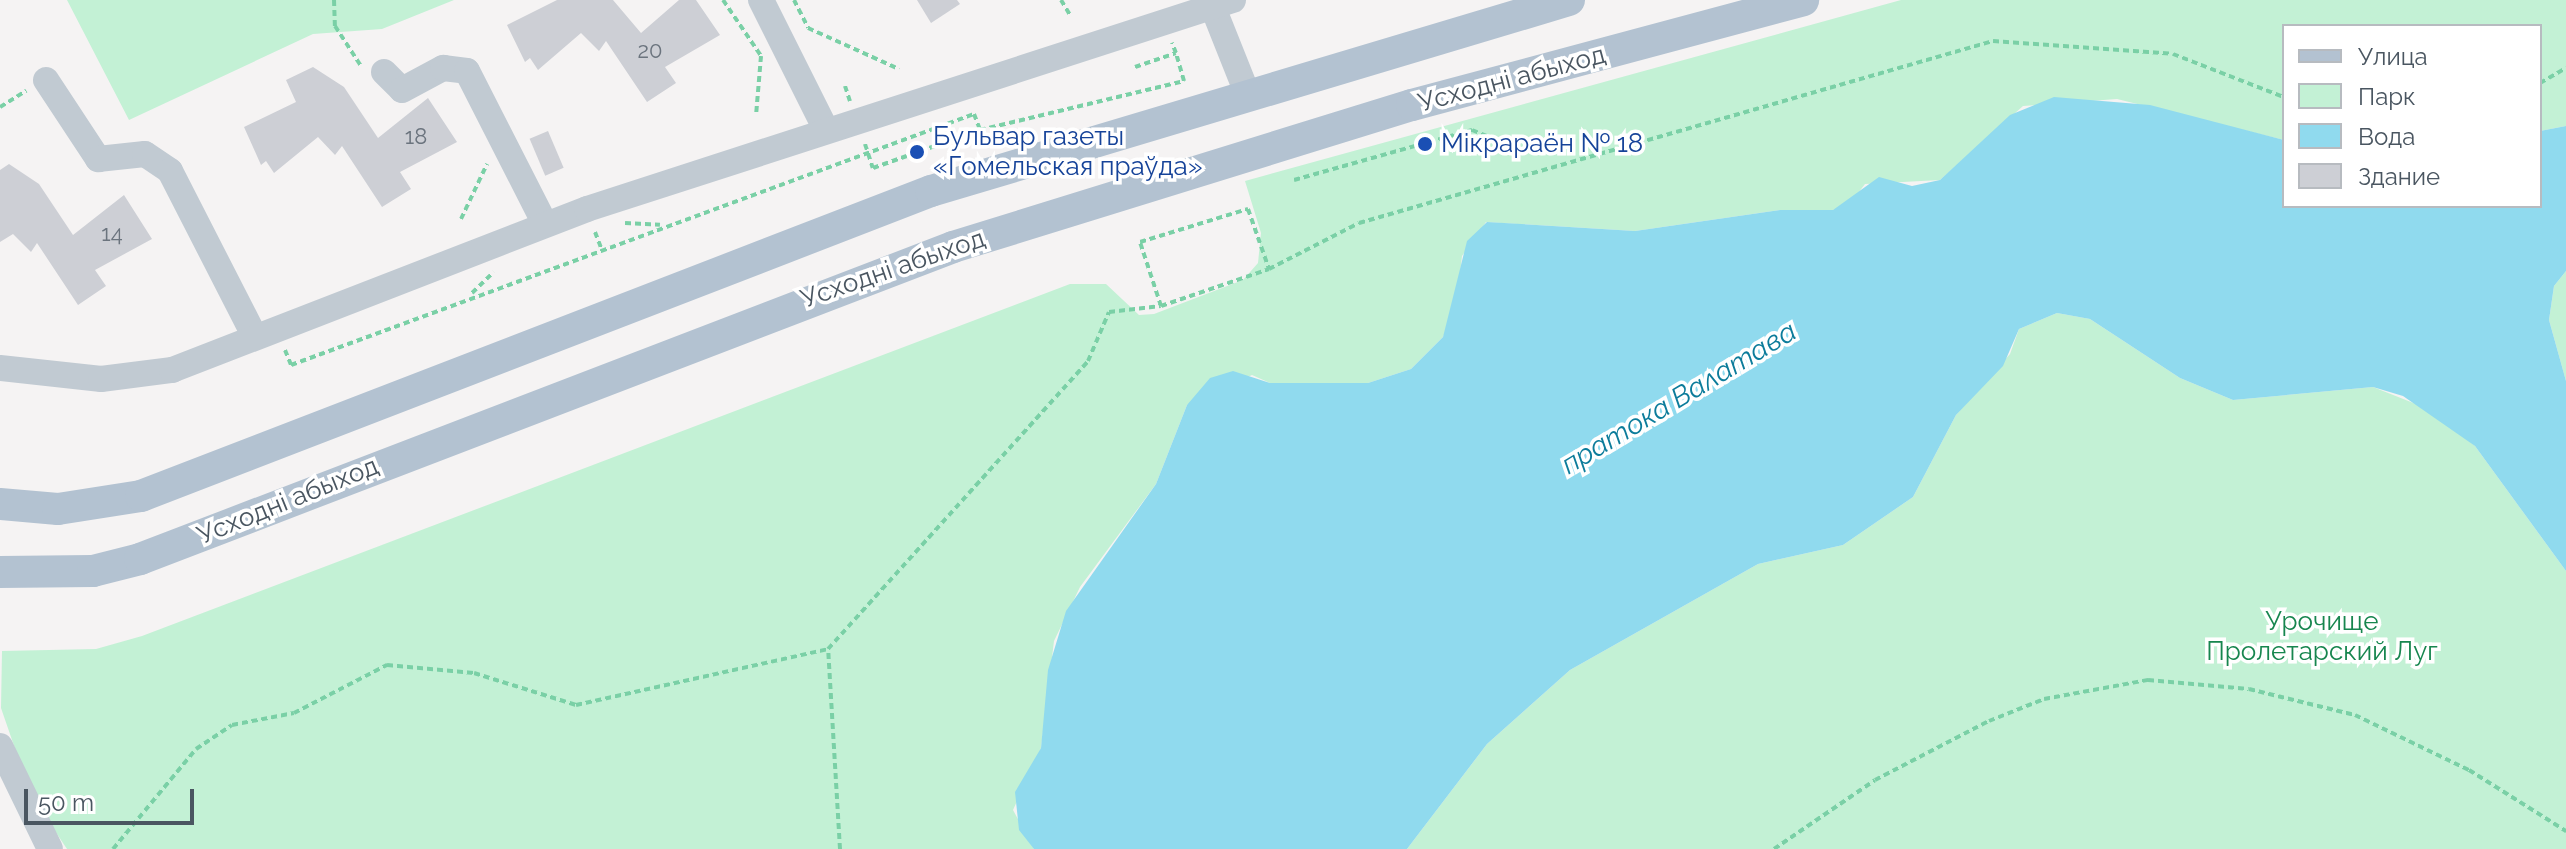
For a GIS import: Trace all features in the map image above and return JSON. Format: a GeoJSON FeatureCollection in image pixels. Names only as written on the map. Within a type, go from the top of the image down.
{"type":"FeatureCollection","features":[{"type":"Feature","properties":{"kind":"main road"},"geometry":{"type":"LineString","coordinates":[[0,504],[58,509],[141,496],[800,237],[1247,93],[1569,0]]}},
{"type":"Feature","properties":{"kind":"main road","name":"Усходні абыход"},"geometry":{"type":"LineString","coordinates":[[0,572],[93,571],[140,559],[953,247],[1412,105],[1803,0]]}},
{"type":"Feature","properties":{"kind":"street"},"geometry":{"type":"LineString","coordinates":[[761,0],[825,128]]}},
{"type":"Feature","properties":{"kind":"street"},"geometry":{"type":"LineString","coordinates":[[0,368],[71,378],[142,375],[255,337],[545,224],[825,128],[1219,2],[1247,93]]}},
{"type":"Feature","properties":{"kind":"street"},"geometry":{"type":"LineString","coordinates":[[374,71],[402,90],[443,68],[467,71],[545,224]]}},
{"type":"Feature","properties":{"kind":"street"},"geometry":{"type":"LineString","coordinates":[[46,80],[98,159],[145,154],[165,165],[255,337]]}},
{"type":"Feature","properties":{"kind":"street"},"geometry":{"type":"LineString","coordinates":[[0,746],[50,849]]}},
{"type":"Feature","properties":{"kind":"path"},"geometry":{"type":"LineString","coordinates":[[334,0],[335,26],[374,71]]}},
{"type":"Feature","properties":{"kind":"path"},"geometry":{"type":"LineString","coordinates":[[723,0],[761,56],[756,115]]}},
{"type":"Feature","properties":{"kind":"path"},"geometry":{"type":"LineString","coordinates":[[794,0],[808,28],[899,69]]}},
{"type":"Feature","properties":{"kind":"path"},"geometry":{"type":"LineString","coordinates":[[1061,0],[1070,15]]}},
{"type":"Feature","properties":{"kind":"path"},"geometry":{"type":"LineString","coordinates":[[861,133],[873,168],[980,130],[1184,81],[1170,36]]}},
{"type":"Feature","properties":{"kind":"path"},"geometry":{"type":"LineString","coordinates":[[113,849],[196,749],[232,725],[294,713],[387,665],[474,673],[576,705],[828,649],[1088,361],[1109,312],[1161,306],[1269,269],[1359,223],[1993,41],[2173,54],[2282,96]]}},
{"type":"Feature","properties":{"kind":"path"},"geometry":{"type":"LineString","coordinates":[[1135,67],[1176,53]]}},
{"type":"Feature","properties":{"kind":"path"},"geometry":{"type":"LineString","coordinates":[[2542,82],[2566,68]]}},
{"type":"Feature","properties":{"kind":"path"},"geometry":{"type":"LineString","coordinates":[[0,107],[46,80]]}},
{"type":"Feature","properties":{"kind":"path"},"geometry":{"type":"LineString","coordinates":[[845,86],[851,103]]}},
{"type":"Feature","properties":{"kind":"path"},"geometry":{"type":"LineString","coordinates":[[282,343],[291,365],[601,248],[974,114],[980,130]]}},
{"type":"Feature","properties":{"kind":"path"},"geometry":{"type":"LineString","coordinates":[[1294,180],[1472,130],[1505,143]]}},
{"type":"Feature","properties":{"kind":"path"},"geometry":{"type":"LineString","coordinates":[[461,219],[490,158]]}},
{"type":"Feature","properties":{"kind":"path"},"geometry":{"type":"LineString","coordinates":[[1161,306],[1140,242],[1248,209],[1269,269]]}},
{"type":"Feature","properties":{"kind":"path"},"geometry":{"type":"LineString","coordinates":[[591,221],[601,248]]}},
{"type":"Feature","properties":{"kind":"path"},"geometry":{"type":"LineString","coordinates":[[828,649],[840,849]]}},
{"type":"Feature","properties":{"kind":"path"},"geometry":{"type":"LineString","coordinates":[[1774,849],[1875,780],[1989,721],[2044,699],[2148,680],[2249,689],[2355,715],[2458,764],[2566,831]]}},
{"type":"Feature","properties":{"kind":"green space"},"geometry":{"type":"Polygon","coordinates":[[[67,0],[454,0],[382,29],[313,34],[129,120],[67,0]]]}},
{"type":"Feature","properties":{"kind":"green space"},"geometry":{"type":"Polygon","coordinates":[[[1901,0],[2566,0],[2566,126],[2542,131],[2542,24],[2282,24],[2282,140],[2117,99],[2023,106],[1940,180],[1865,184],[1849,205],[1833,210],[1780,210],[1635,231],[1486,222],[1462,256],[1456,309],[1443,337],[1411,369],[1368,383],[1270,383],[1252,375],[1187,405],[1156,484],[1080,587],[1054,641],[1041,748],[1013,810],[1034,849],[67,849],[31,795],[1,708],[2,651],[96,649],[142,636],[1070,284],[1106,284],[1139,315],[1154,314],[1243,280],[1258,263],[1261,233],[1245,181],[1901,0]]]}},
{"type":"Feature","properties":{"kind":"green space"},"geometry":{"type":"Polygon","coordinates":[[[2566,271],[2566,381],[2549,320],[2554,286],[2566,271]]]}},
{"type":"Feature","properties":{"kind":"green space","name":"Урочище Пролетарский Луг"},"geometry":{"type":"Polygon","coordinates":[[[2057,313],[2090,319],[2180,378],[2233,400],[2373,387],[2431,410],[2475,446],[2566,571],[2566,849],[1407,849],[1487,744],[1570,670],[1758,564],[1843,545],[1913,497],[1956,415],[2010,354],[2019,329],[2057,313]]]}},
{"type":"Feature","properties":{"kind":"water","name":"пратока Валатава"},"geometry":{"type":"Polygon","coordinates":[[[2054,97],[2150,105],[2282,139],[2282,208],[2542,208],[2542,131],[2566,126],[2566,271],[2554,286],[2549,320],[2566,381],[2566,571],[2475,446],[2403,396],[2373,387],[2233,400],[2180,378],[2090,319],[2057,313],[2019,329],[2003,366],[1956,415],[1913,497],[1843,545],[1758,564],[1570,670],[1487,744],[1407,849],[1034,849],[1019,830],[1015,792],[1041,748],[1048,670],[1066,611],[1156,484],[1187,405],[1210,378],[1233,371],[1270,383],[1368,383],[1411,369],[1443,337],[1467,241],[1487,222],[1635,231],[1780,210],[1833,210],[1879,177],[1912,186],[1940,180],[2010,115],[2054,97]]]}},
{"type":"Feature","properties":{"kind":"building"},"geometry":{"type":"Polygon","coordinates":[[[557,0],[613,0],[641,33],[679,0],[696,0],[720,35],[665,67],[676,83],[647,102],[606,41],[599,51],[581,33],[538,70],[530,58],[525,62],[507,25],[557,0]]]}},
{"type":"Feature","properties":{"kind":"building"},"geometry":{"type":"Polygon","coordinates":[[[917,0],[957,0],[960,4],[931,23],[917,0]]]}},
{"type":"Feature","properties":{"kind":"building"},"geometry":{"type":"Polygon","coordinates":[[[313,67],[344,87],[378,138],[428,98],[457,142],[400,172],[411,189],[382,207],[342,146],[335,155],[318,137],[274,173],[266,161],[261,165],[244,127],[296,102],[286,80],[313,67]]]}},
{"type":"Feature","properties":{"kind":"building"},"geometry":{"type":"Polygon","coordinates":[[[548,131],[564,168],[545,176],[530,139],[548,131]]]}},
{"type":"Feature","properties":{"kind":"building"},"geometry":{"type":"Polygon","coordinates":[[[9,164],[39,184],[73,235],[124,195],[152,239],[95,270],[106,286],[78,305],[37,243],[31,252],[13,234],[0,242],[0,170],[9,164]]]}},
{"type":"Feature","properties":{"kind":"place","name":"Мікрараён № 18"},"geometry":{"type":"Point","coordinates":[1425,144]}},
{"type":"Feature","properties":{"kind":"place","name":"Бульвар газеты «Гомельская праўда»"},"geometry":{"type":"Point","coordinates":[917,152]}}]}
